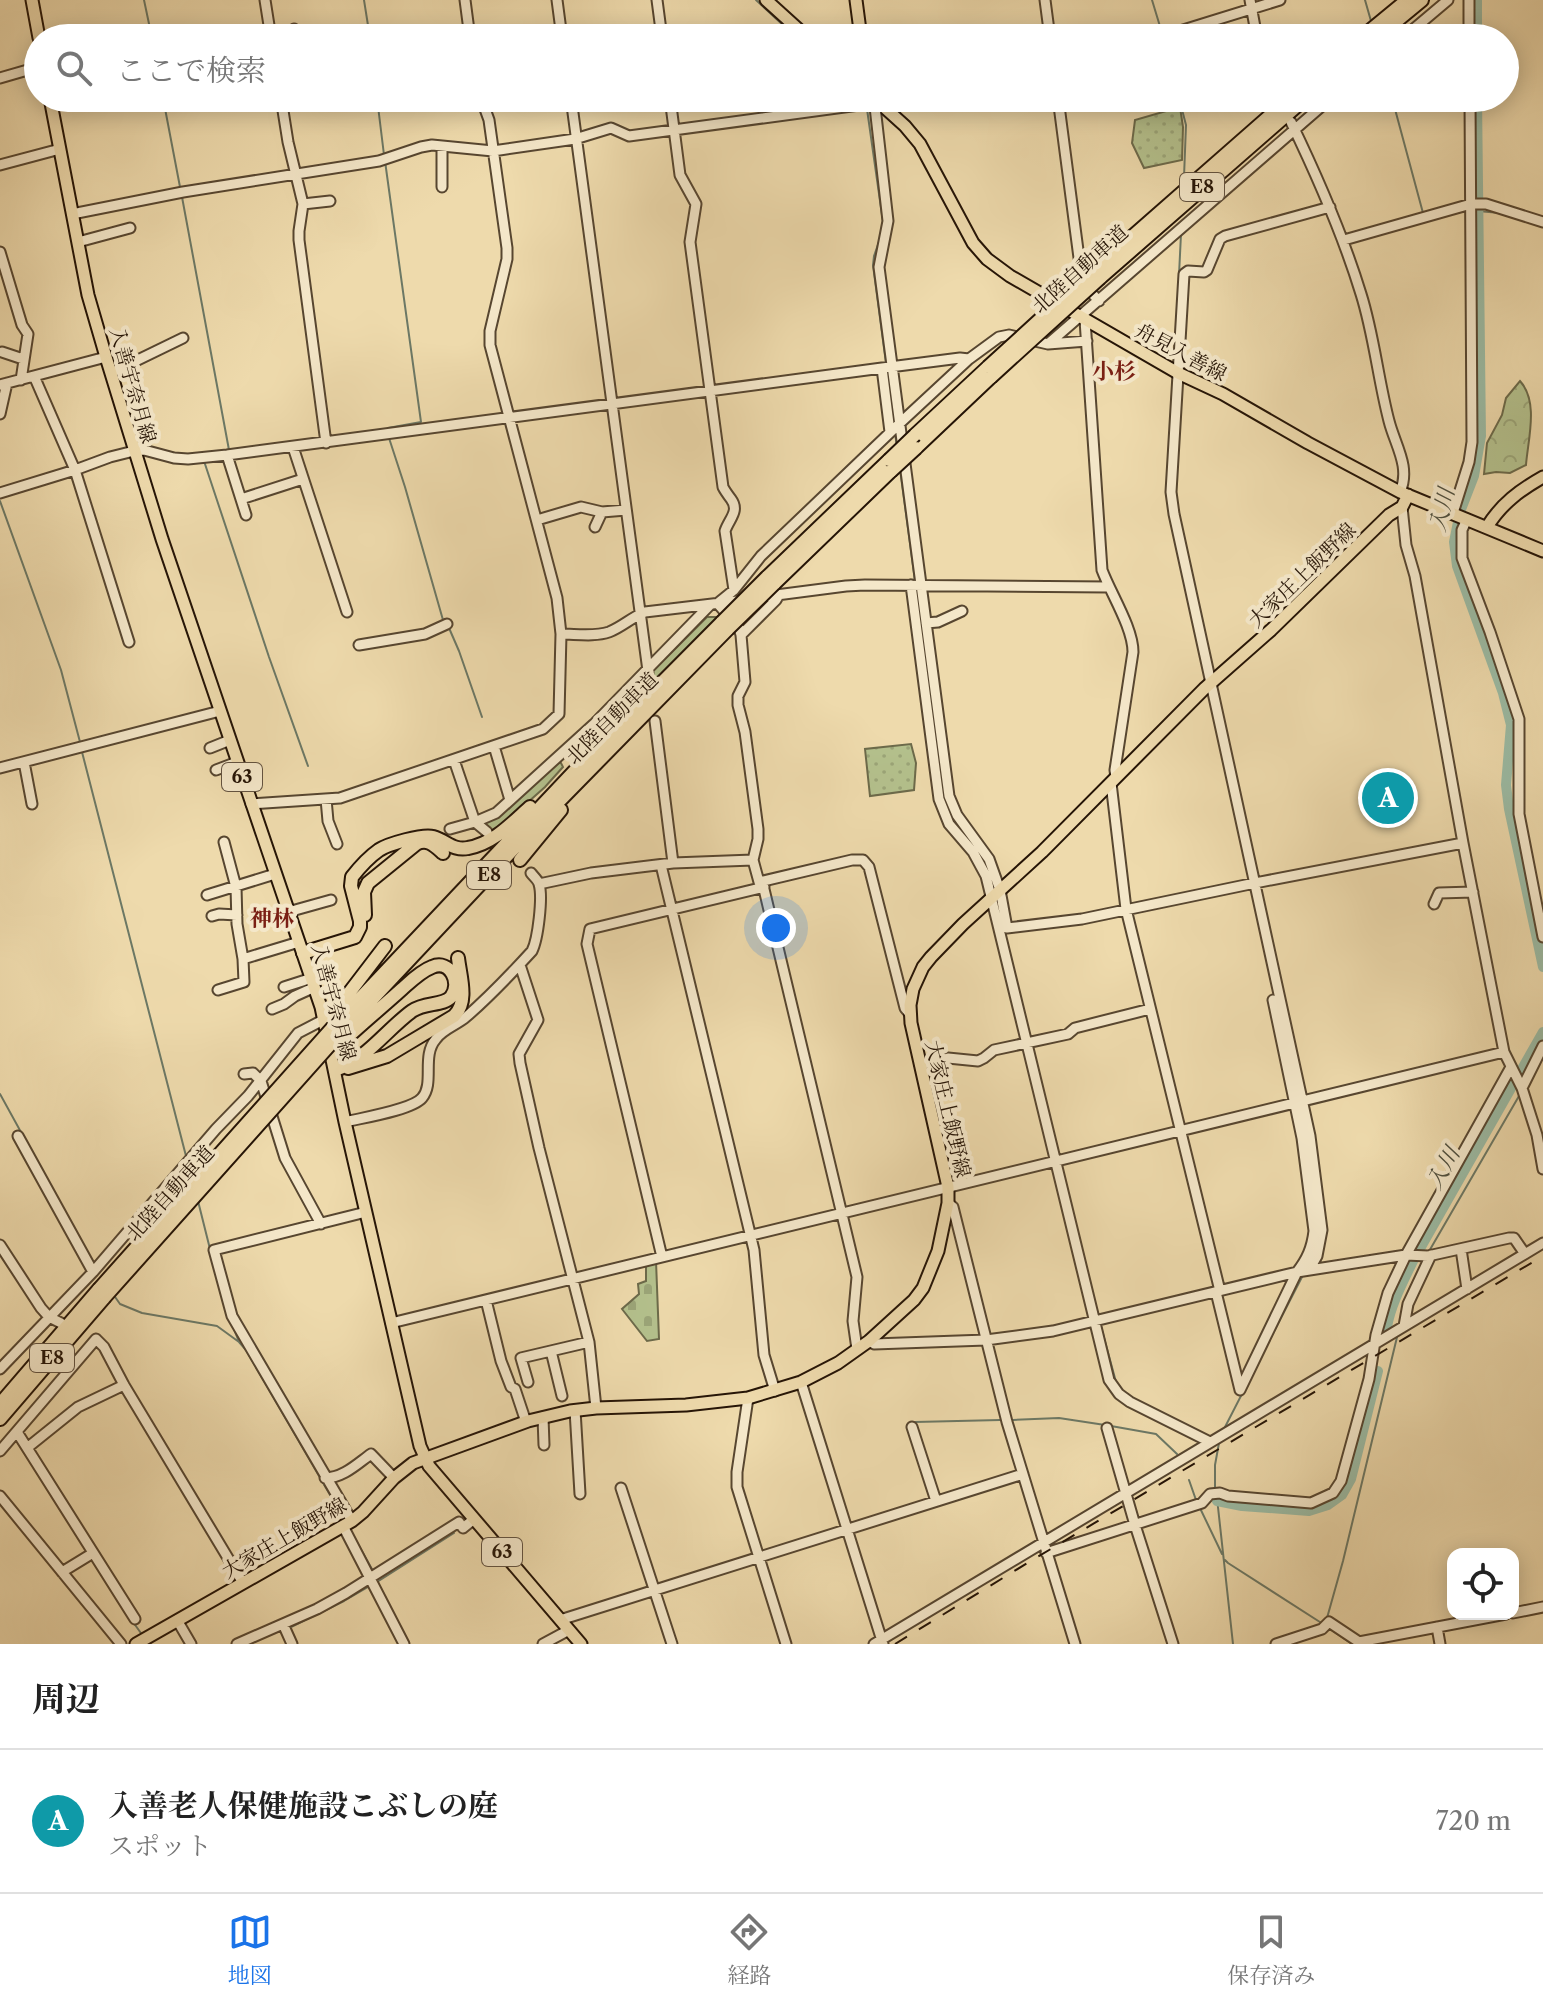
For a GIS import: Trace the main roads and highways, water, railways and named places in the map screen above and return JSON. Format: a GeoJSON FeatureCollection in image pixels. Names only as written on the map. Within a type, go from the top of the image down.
{"type":"FeatureCollection","features":[{"type":"Feature","properties":{"kind":"highway"},"geometry":{"type":"LineString","coordinates":[[1378,24],[1407,0]]}},
{"type":"Feature","properties":{"kind":"highway"},"geometry":{"type":"LineString","coordinates":[[1393,24],[1422,0]]}},
{"type":"Feature","properties":{"kind":"highway","name":"北陸自動車道"},"geometry":{"type":"LineString","coordinates":[[332,1029],[649,717],[890,465],[1275,112]]}},
{"type":"Feature","properties":{"kind":"highway","name":"北陸自動車道"},"geometry":{"type":"LineString","coordinates":[[1097,274],[1289,112]]}},
{"type":"Feature","properties":{"kind":"highway","name":"北陸自動車道"},"geometry":{"type":"LineString","coordinates":[[0,1404],[102,1294],[332,1029],[476,874],[624,719],[730,629]]}},
{"type":"Feature","properties":{"kind":"highway"},"geometry":{"type":"LineString","coordinates":[[520,860],[649,717]]}},
{"type":"Feature","properties":{"kind":"highway"},"geometry":{"type":"LineString","coordinates":[[301,948],[355,937],[360,921],[351,886],[352,877],[377,851],[426,836],[437,838],[456,849],[487,842],[547,792],[624,719]]}},
{"type":"Feature","properties":{"kind":"highway"},"geometry":{"type":"LineString","coordinates":[[301,948],[349,944],[360,938],[365,927],[363,898],[368,883],[416,844],[425,841],[437,852]]}},
{"type":"Feature","properties":{"kind":"highway"},"geometry":{"type":"LineString","coordinates":[[258,1117],[332,1029],[385,946]]}},
{"type":"Feature","properties":{"kind":"highway"},"geometry":{"type":"LineString","coordinates":[[335,1070],[381,1059],[460,1011],[461,961]]}},
{"type":"Feature","properties":{"kind":"highway"},"geometry":{"type":"LineString","coordinates":[[332,1029],[362,1023],[428,969],[438,965],[451,971],[455,989],[450,999],[414,1009],[350,1064],[335,1070]]}},
{"type":"Feature","properties":{"kind":"highway","name":"北陸自動車道"},"geometry":{"type":"LineString","coordinates":[[0,1419],[102,1294]]}},
{"type":"Feature","properties":{"kind":"main road"},"geometry":{"type":"LineString","coordinates":[[32,0],[36,24]]}},
{"type":"Feature","properties":{"kind":"main road"},"geometry":{"type":"LineString","coordinates":[[766,0],[793,24]]}},
{"type":"Feature","properties":{"kind":"main road"},"geometry":{"type":"LineString","coordinates":[[856,0],[859,24]]}},
{"type":"Feature","properties":{"kind":"main road","name":"入善宇奈月線"},"geometry":{"type":"LineString","coordinates":[[53,112],[88,295],[134,451],[251,804],[332,1029],[335,1070],[345,1122],[424,1458],[581,1644]]}},
{"type":"Feature","properties":{"kind":"main road","name":"舟見入善線"},"geometry":{"type":"LineString","coordinates":[[888,112],[920,144],[973,243],[987,259],[1010,276],[1404,498],[1453,513],[1543,551]]}},
{"type":"Feature","properties":{"kind":"main road"},"geometry":{"type":"LineString","coordinates":[[1487,527],[1495,513],[1512,497],[1543,477]]}},
{"type":"Feature","properties":{"kind":"main road","name":"大家庄上飯野線"},"geometry":{"type":"LineString","coordinates":[[136,1644],[347,1524],[404,1469],[424,1458],[526,1422],[575,1410],[686,1405],[748,1398],[775,1391],[838,1363],[869,1341],[923,1288],[938,1251],[948,1203],[948,1187],[910,1014],[913,989],[923,967],[1404,498]]}},
{"type":"Feature","properties":{"kind":"waterway"},"geometry":{"type":"LineString","coordinates":[[144,0],[149,24]]}},
{"type":"Feature","properties":{"kind":"waterway"},"geometry":{"type":"LineString","coordinates":[[364,0],[368,24]]}},
{"type":"Feature","properties":{"kind":"waterway"},"geometry":{"type":"LineString","coordinates":[[756,0],[782,24]]}},
{"type":"Feature","properties":{"kind":"waterway"},"geometry":{"type":"LineString","coordinates":[[1152,0],[1159,24]]}},
{"type":"Feature","properties":{"kind":"waterway"},"geometry":{"type":"LineString","coordinates":[[1365,0],[1371,21]]}},
{"type":"Feature","properties":{"kind":"waterway","name":"入川"},"geometry":{"type":"LineString","coordinates":[[1477,0],[1477,24]]}},
{"type":"Feature","properties":{"kind":"waterway"},"geometry":{"type":"LineString","coordinates":[[166,112],[180,187]]}},
{"type":"Feature","properties":{"kind":"waterway"},"geometry":{"type":"LineString","coordinates":[[379,112],[384,155]]}},
{"type":"Feature","properties":{"kind":"waterway"},"geometry":{"type":"LineString","coordinates":[[867,112],[883,222]]}},
{"type":"Feature","properties":{"kind":"waterway"},"geometry":{"type":"LineString","coordinates":[[1183,112],[1186,125],[1184,177]]}},
{"type":"Feature","properties":{"kind":"waterway"},"geometry":{"type":"LineString","coordinates":[[1396,112],[1423,213]]}},
{"type":"Feature","properties":{"kind":"waterway","name":"入川"},"geometry":{"type":"LineString","coordinates":[[1477,112],[1481,436],[1474,476],[1460,512],[1454,542],[1457,566],[1503,693],[1511,725],[1506,785],[1509,809],[1543,967]]}},
{"type":"Feature","properties":{"kind":"waterway"},"geometry":{"type":"LineString","coordinates":[[385,161],[421,422],[388,428]]}},
{"type":"Feature","properties":{"kind":"waterway"},"geometry":{"type":"LineString","coordinates":[[182,197],[229,450]]}},
{"type":"Feature","properties":{"kind":"waterway"},"geometry":{"type":"LineString","coordinates":[[1478,211],[1500,213]]}},
{"type":"Feature","properties":{"kind":"waterway"},"geometry":{"type":"LineString","coordinates":[[1525,221],[1542,226]]}},
{"type":"Feature","properties":{"kind":"waterway"},"geometry":{"type":"LineString","coordinates":[[1179,275],[1181,234]]}},
{"type":"Feature","properties":{"kind":"waterway"},"geometry":{"type":"LineString","coordinates":[[881,236],[873,265],[886,363]]}},
{"type":"Feature","properties":{"kind":"waterway"},"geometry":{"type":"LineString","coordinates":[[1173,367],[1175,349]]}},
{"type":"Feature","properties":{"kind":"waterway"},"geometry":{"type":"LineString","coordinates":[[1167,483],[1173,377]]}},
{"type":"Feature","properties":{"kind":"waterway"},"geometry":{"type":"LineString","coordinates":[[895,433],[897,447]]}},
{"type":"Feature","properties":{"kind":"waterway"},"geometry":{"type":"LineString","coordinates":[[389,438],[443,620]]}},
{"type":"Feature","properties":{"kind":"waterway"},"geometry":{"type":"LineString","coordinates":[[204,461],[308,766]]}},
{"type":"Feature","properties":{"kind":"waterway"},"geometry":{"type":"LineString","coordinates":[[900,469],[915,581]]}},
{"type":"Feature","properties":{"kind":"waterway"},"geometry":{"type":"LineString","coordinates":[[0,501],[61,670],[80,742]]}},
{"type":"Feature","properties":{"kind":"waterway"},"geometry":{"type":"LineString","coordinates":[[916,588],[945,803]]}},
{"type":"Feature","properties":{"kind":"waterway"},"geometry":{"type":"LineString","coordinates":[[449,628],[482,717]]}},
{"type":"Feature","properties":{"kind":"waterway"},"geometry":{"type":"LineString","coordinates":[[82,752],[186,1156]]}},
{"type":"Feature","properties":{"kind":"waterway"},"geometry":{"type":"LineString","coordinates":[[1244,853],[1250,882]]}},
{"type":"Feature","properties":{"kind":"waterway"},"geometry":{"type":"LineString","coordinates":[[1251,888],[1257,913]]}},
{"type":"Feature","properties":{"kind":"waterway"},"geometry":{"type":"LineString","coordinates":[[1004,930],[1016,979]]}},
{"type":"Feature","properties":{"kind":"waterway","name":"入川"},"geometry":{"type":"LineString","coordinates":[[1387,1327],[1394,1302],[1413,1261],[1543,1032]]}},
{"type":"Feature","properties":{"kind":"waterway"},"geometry":{"type":"LineString","coordinates":[[0,1094],[94,1265]]}},
{"type":"Feature","properties":{"kind":"waterway"},"geometry":{"type":"LineString","coordinates":[[1428,1253],[1519,1096]]}},
{"type":"Feature","properties":{"kind":"waterway"},"geometry":{"type":"LineString","coordinates":[[198,1201],[210,1249]]}},
{"type":"Feature","properties":{"kind":"waterway"},"geometry":{"type":"LineString","coordinates":[[1083,1253],[1098,1317]]}},
{"type":"Feature","properties":{"kind":"waterway"},"geometry":{"type":"LineString","coordinates":[[1408,1292],[1421,1266]]}},
{"type":"Feature","properties":{"kind":"waterway"},"geometry":{"type":"LineString","coordinates":[[1224,1429],[1303,1275]]}},
{"type":"Feature","properties":{"kind":"waterway"},"geometry":{"type":"LineString","coordinates":[[113,1294],[120,1304],[142,1313],[217,1326],[239,1342],[344,1519]]}},
{"type":"Feature","properties":{"kind":"waterway"},"geometry":{"type":"LineString","coordinates":[[1100,1323],[1116,1382]]}},
{"type":"Feature","properties":{"kind":"waterway"},"geometry":{"type":"LineString","coordinates":[[232,1324],[239,1342]]}},
{"type":"Feature","properties":{"kind":"waterway"},"geometry":{"type":"LineString","coordinates":[[1327,1618],[1398,1333]]}},
{"type":"Feature","properties":{"kind":"waterway","name":"入川"},"geometry":{"type":"LineString","coordinates":[[1217,1501],[1309,1511],[1328,1505],[1342,1495],[1351,1479],[1378,1371]]}},
{"type":"Feature","properties":{"kind":"waterway"},"geometry":{"type":"LineString","coordinates":[[1013,1420],[1059,1418],[1105,1425]]}},
{"type":"Feature","properties":{"kind":"waterway"},"geometry":{"type":"LineString","coordinates":[[915,1422],[1000,1420]]}},
{"type":"Feature","properties":{"kind":"waterway"},"geometry":{"type":"LineString","coordinates":[[1111,1426],[1156,1434],[1177,1454]]}},
{"type":"Feature","properties":{"kind":"waterway"},"geometry":{"type":"LineString","coordinates":[[16,1440],[54,1499]]}},
{"type":"Feature","properties":{"kind":"waterway"},"geometry":{"type":"LineString","coordinates":[[1215,1488],[1219,1443]]}},
{"type":"Feature","properties":{"kind":"waterway"},"geometry":{"type":"LineString","coordinates":[[1189,1480],[1196,1500]]}},
{"type":"Feature","properties":{"kind":"waterway"},"geometry":{"type":"LineString","coordinates":[[1217,1498],[1233,1644]]}},
{"type":"Feature","properties":{"kind":"waterway"},"geometry":{"type":"LineString","coordinates":[[1199,1506],[1222,1554]]}},
{"type":"Feature","properties":{"kind":"waterway"},"geometry":{"type":"LineString","coordinates":[[349,1528],[373,1571]]}},
{"type":"Feature","properties":{"kind":"waterway"},"geometry":{"type":"LineString","coordinates":[[377,1582],[454,1533]]}},
{"type":"Feature","properties":{"kind":"waterway"},"geometry":{"type":"LineString","coordinates":[[1225,1560],[1323,1624]]}},
{"type":"Feature","properties":{"kind":"waterway"},"geometry":{"type":"LineString","coordinates":[[289,1628],[368,1587]]}},
{"type":"Feature","properties":{"kind":"waterway"},"geometry":{"type":"LineString","coordinates":[[133,1622],[143,1636]]}},
{"type":"Feature","properties":{"kind":"waterway"},"geometry":{"type":"LineString","coordinates":[[1327,1627],[1352,1644]]}},
{"type":"Feature","properties":{"kind":"tunnel"},"geometry":{"type":"LineString","coordinates":[[648,671],[651,698]]}},
{"type":"Feature","properties":{"kind":"railway"},"geometry":{"type":"LineString","coordinates":[[895,1644],[1543,1256]]}},
{"type":"Feature","properties":{"kind":"place","name":"入善老人保健施設こぶしの庭"},"geometry":{"type":"Point","coordinates":[1388,798]}},
{"type":"Feature","properties":{"kind":"district","name":"小杉"},"geometry":{"type":"Point","coordinates":[1114,371]}},
{"type":"Feature","properties":{"kind":"district","name":"神林"},"geometry":{"type":"Point","coordinates":[272,918]}}]}
